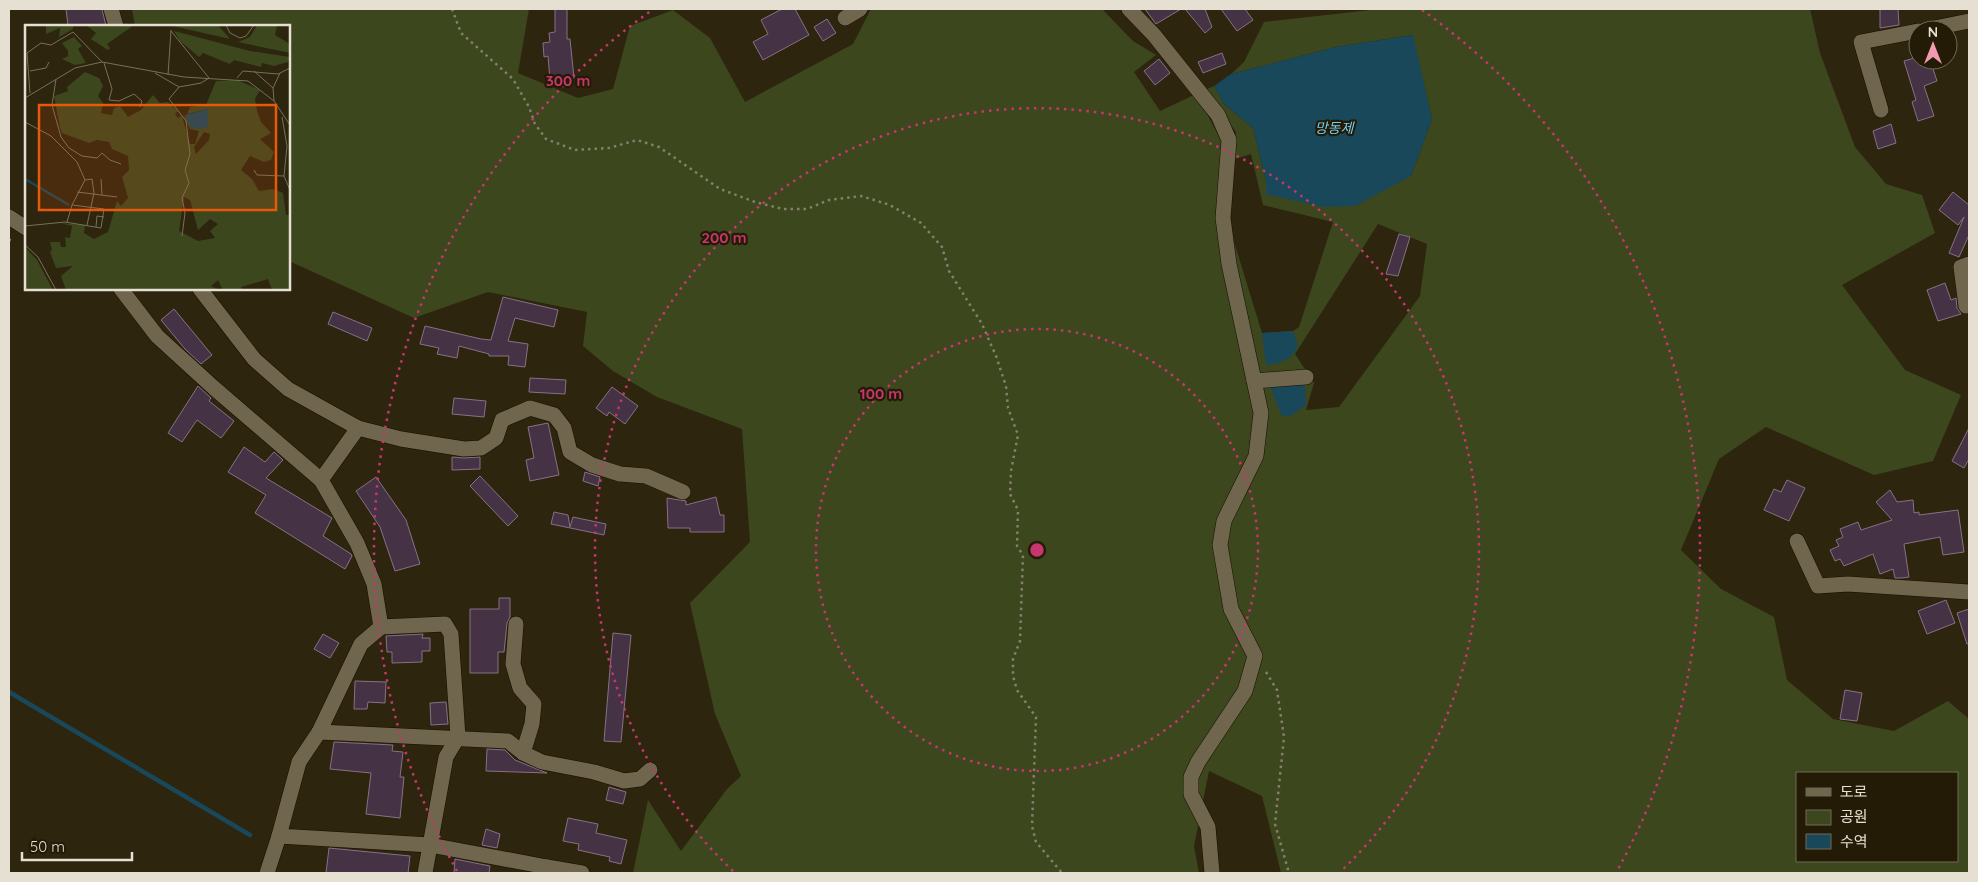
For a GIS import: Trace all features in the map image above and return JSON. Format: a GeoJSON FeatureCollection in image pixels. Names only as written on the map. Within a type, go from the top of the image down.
{"type":"FeatureCollection","features":[{"type":"Feature","properties":{"kind":"street"},"geometry":{"type":"LineString","coordinates":[[111,9],[116,25]]}},
{"type":"Feature","properties":{"kind":"street"},"geometry":{"type":"LineString","coordinates":[[845,18],[860,9]]}},
{"type":"Feature","properties":{"kind":"street"},"geometry":{"type":"LineString","coordinates":[[1128,9],[1154,35],[1218,115],[1229,140],[1223,218],[1229,264],[1261,413],[1256,456],[1224,521],[1220,545],[1231,609],[1255,656],[1245,691],[1198,762],[1191,777],[1191,794],[1208,827],[1212,873]]}},
{"type":"Feature","properties":{"kind":"street"},"geometry":{"type":"LineString","coordinates":[[1881,110],[1861,42],[1908,33]]}},
{"type":"Feature","properties":{"kind":"street"},"geometry":{"type":"LineString","coordinates":[[9,217],[25,227]]}},
{"type":"Feature","properties":{"kind":"street"},"geometry":{"type":"LineString","coordinates":[[1966,306],[1961,267],[1969,264]]}},
{"type":"Feature","properties":{"kind":"street"},"geometry":{"type":"LineString","coordinates":[[122,290],[157,336],[321,480],[357,543],[374,584],[381,626]]}},
{"type":"Feature","properties":{"kind":"street"},"geometry":{"type":"LineString","coordinates":[[201,290],[254,359],[288,389],[358,428],[401,439],[455,448],[481,448],[496,438],[502,420],[530,408],[554,415],[564,428],[570,452],[592,465],[620,474],[646,476],[683,492]]}},
{"type":"Feature","properties":{"kind":"street"},"geometry":{"type":"LineString","coordinates":[[1254,381],[1306,377]]}},
{"type":"Feature","properties":{"kind":"street"},"geometry":{"type":"LineString","coordinates":[[321,480],[358,428]]}},
{"type":"Feature","properties":{"kind":"street"},"geometry":{"type":"LineString","coordinates":[[1797,541],[1818,586],[1848,584],[1969,592]]}},
{"type":"Feature","properties":{"kind":"street"},"geometry":{"type":"LineString","coordinates":[[267,873],[299,762],[319,732],[361,644],[381,626],[445,624],[451,634],[458,737],[446,757],[425,873]]}},
{"type":"Feature","properties":{"kind":"street"},"geometry":{"type":"LineString","coordinates":[[516,624],[513,664],[520,688],[534,704],[532,724],[523,753]]}},
{"type":"Feature","properties":{"kind":"street"},"geometry":{"type":"LineString","coordinates":[[319,732],[508,740],[523,753],[542,762],[624,780],[640,779],[650,770]]}},
{"type":"Feature","properties":{"kind":"street"},"geometry":{"type":"LineString","coordinates":[[279,836],[430,845],[547,870],[582,873]]}},
{"type":"Feature","properties":{"kind":"path"},"geometry":{"type":"LineString","coordinates":[[452,9],[454,19],[461,33],[513,79],[529,107],[534,124],[546,138],[575,150],[609,148],[637,140],[659,147],[720,189],[755,202],[783,209],[807,209],[829,200],[861,196],[890,206],[921,223],[942,247],[949,271],[982,324],[996,356],[1006,386],[1008,408],[1018,434],[1011,471],[1010,494],[1018,510],[1018,546],[1023,555],[1020,642],[1013,659],[1013,676],[1017,690],[1036,717],[1032,826],[1036,842],[1062,873]]}},
{"type":"Feature","properties":{"kind":"path"},"geometry":{"type":"LineString","coordinates":[[1255,656],[1277,690],[1284,737],[1275,824],[1289,873]]}},
{"type":"Feature","properties":{"kind":"green space"},"geometry":{"type":"Polygon","coordinates":[[[132,9],[529,9],[518,73],[578,98],[613,89],[630,26],[673,10],[710,38],[745,102],[853,44],[871,9],[1102,9],[1133,41],[1156,55],[1134,72],[1160,111],[1196,94],[1221,140],[1231,232],[1262,333],[1293,331],[1299,327],[1333,222],[1263,205],[1251,154],[1232,160],[1236,132],[1205,90],[1214,86],[1224,104],[1253,128],[1266,181],[1411,176],[1432,119],[1412,35],[1336,47],[1231,74],[1244,62],[1264,22],[1380,9],[1810,9],[1820,53],[1855,147],[1886,184],[1922,195],[1935,233],[1842,285],[1905,370],[1961,395],[1933,461],[1874,475],[1766,427],[1719,459],[1681,550],[1721,589],[1774,617],[1787,680],[1833,719],[1894,731],[1948,701],[1969,719],[1969,873],[1281,873],[1262,796],[1209,771],[1194,846],[1199,873],[633,873],[648,800],[681,851],[727,789],[741,776],[715,714],[690,603],[750,542],[742,429],[657,397],[613,371],[583,346],[587,312],[488,292],[414,318],[290,261],[290,25],[135,25],[132,9]],[[1378,224],[1295,354],[1314,383],[1306,410],[1339,407],[1420,296],[1427,244],[1378,224]]]}},
{"type":"Feature","properties":{"kind":"water","name":"망동제"},"geometry":{"type":"Polygon","coordinates":[[[1413,35],[1432,119],[1411,176],[1355,206],[1323,207],[1266,194],[1266,181],[1253,128],[1224,104],[1214,86],[1231,74],[1336,47],[1413,35]]]}},
{"type":"Feature","properties":{"kind":"water"},"geometry":{"type":"Polygon","coordinates":[[[1293,331],[1298,346],[1293,355],[1281,362],[1266,365],[1262,333],[1293,331]]]}},
{"type":"Feature","properties":{"kind":"water"},"geometry":{"type":"Polygon","coordinates":[[[1305,385],[1306,405],[1292,415],[1282,417],[1270,386],[1305,385]]]}},
{"type":"Feature","properties":{"kind":"building"},"geometry":{"type":"Polygon","coordinates":[[[66,9],[102,9],[106,25],[68,25],[66,9]]]}},
{"type":"Feature","properties":{"kind":"building"},"geometry":{"type":"Polygon","coordinates":[[[555,9],[567,9],[567,39],[570,39],[574,78],[550,80],[548,56],[544,57],[543,43],[550,42],[549,33],[555,32],[555,9]]]}},
{"type":"Feature","properties":{"kind":"building"},"geometry":{"type":"Polygon","coordinates":[[[782,9],[795,9],[809,35],[763,60],[753,42],[768,34],[761,20],[782,9]]]}},
{"type":"Feature","properties":{"kind":"building"},"geometry":{"type":"Polygon","coordinates":[[[1145,9],[1181,9],[1156,24],[1145,9]]]}},
{"type":"Feature","properties":{"kind":"building"},"geometry":{"type":"Polygon","coordinates":[[[1185,9],[1205,9],[1212,27],[1205,33],[1185,9]]]}},
{"type":"Feature","properties":{"kind":"building"},"geometry":{"type":"Polygon","coordinates":[[[1221,9],[1245,9],[1253,20],[1237,31],[1221,9]]]}},
{"type":"Feature","properties":{"kind":"building"},"geometry":{"type":"Polygon","coordinates":[[[1880,9],[1898,9],[1899,25],[1880,28],[1880,9]]]}},
{"type":"Feature","properties":{"kind":"building"},"geometry":{"type":"Polygon","coordinates":[[[827,19],[836,33],[823,41],[814,27],[827,19]]]}},
{"type":"Feature","properties":{"kind":"building"},"geometry":{"type":"Polygon","coordinates":[[[1222,53],[1226,64],[1203,73],[1198,62],[1222,53]]]}},
{"type":"Feature","properties":{"kind":"building"},"geometry":{"type":"Polygon","coordinates":[[[1159,59],[1170,73],[1155,85],[1144,71],[1159,59]]]}},
{"type":"Feature","properties":{"kind":"building"},"geometry":{"type":"Polygon","coordinates":[[[1908,60],[1908,70],[1933,70],[1937,81],[1924,86],[1934,116],[1918,121],[1912,102],[1916,100],[1904,61],[1908,60]]]}},
{"type":"Feature","properties":{"kind":"building"},"geometry":{"type":"Polygon","coordinates":[[[1891,124],[1896,143],[1878,149],[1873,131],[1891,124]]]}},
{"type":"Feature","properties":{"kind":"building"},"geometry":{"type":"Polygon","coordinates":[[[1953,192],[1969,205],[1969,235],[1959,257],[1949,253],[1964,217],[1958,225],[1939,210],[1953,192]]]}},
{"type":"Feature","properties":{"kind":"building"},"geometry":{"type":"Polygon","coordinates":[[[1399,234],[1410,237],[1398,276],[1386,274],[1399,234]]]}},
{"type":"Feature","properties":{"kind":"building"},"geometry":{"type":"Polygon","coordinates":[[[1945,283],[1951,300],[1956,298],[1957,308],[1961,314],[1938,321],[1927,290],[1945,283]]]}},
{"type":"Feature","properties":{"kind":"building"},"geometry":{"type":"Polygon","coordinates":[[[503,297],[558,310],[554,327],[515,318],[508,341],[528,344],[525,367],[508,365],[509,356],[489,356],[489,354],[459,346],[457,358],[437,354],[439,348],[420,344],[425,326],[491,340],[503,297]]]}},
{"type":"Feature","properties":{"kind":"building"},"geometry":{"type":"Polygon","coordinates":[[[174,309],[212,355],[201,364],[185,349],[161,320],[174,309]]]}},
{"type":"Feature","properties":{"kind":"building"},"geometry":{"type":"Polygon","coordinates":[[[333,312],[372,328],[367,341],[328,324],[333,312]]]}},
{"type":"Feature","properties":{"kind":"building"},"geometry":{"type":"Polygon","coordinates":[[[530,378],[566,380],[565,394],[529,392],[530,378]]]}},
{"type":"Feature","properties":{"kind":"building"},"geometry":{"type":"Polygon","coordinates":[[[198,386],[211,398],[209,401],[234,421],[221,438],[197,420],[182,442],[168,433],[198,386]]]}},
{"type":"Feature","properties":{"kind":"building"},"geometry":{"type":"Polygon","coordinates":[[[612,387],[638,406],[625,424],[609,412],[607,416],[596,408],[612,387]]]}},
{"type":"Feature","properties":{"kind":"building"},"geometry":{"type":"Polygon","coordinates":[[[454,398],[486,401],[484,417],[452,414],[454,398]]]}},
{"type":"Feature","properties":{"kind":"building"},"geometry":{"type":"Polygon","coordinates":[[[548,423],[559,475],[530,481],[526,460],[534,458],[528,427],[548,423]]]}},
{"type":"Feature","properties":{"kind":"building"},"geometry":{"type":"Polygon","coordinates":[[[1969,428],[1969,459],[1964,468],[1952,461],[1969,428]]]}},
{"type":"Feature","properties":{"kind":"building"},"geometry":{"type":"Polygon","coordinates":[[[244,447],[265,462],[274,452],[283,460],[266,478],[332,518],[323,536],[351,554],[352,556],[345,569],[255,513],[266,495],[228,472],[244,447]]]}},
{"type":"Feature","properties":{"kind":"building"},"geometry":{"type":"Polygon","coordinates":[[[452,457],[480,457],[480,469],[452,470],[452,457]]]}},
{"type":"Feature","properties":{"kind":"building"},"geometry":{"type":"Polygon","coordinates":[[[585,472],[600,477],[598,486],[583,481],[585,472]]]}},
{"type":"Feature","properties":{"kind":"building"},"geometry":{"type":"Polygon","coordinates":[[[480,476],[518,516],[508,526],[470,486],[480,476]]]}},
{"type":"Feature","properties":{"kind":"building"},"geometry":{"type":"Polygon","coordinates":[[[376,477],[406,520],[420,564],[395,571],[380,527],[356,491],[376,477]]]}},
{"type":"Feature","properties":{"kind":"building"},"geometry":{"type":"Polygon","coordinates":[[[1787,480],[1805,488],[1789,521],[1764,510],[1774,489],[1781,492],[1787,480]]]}},
{"type":"Feature","properties":{"kind":"building"},"geometry":{"type":"Polygon","coordinates":[[[1890,490],[1897,502],[1913,500],[1914,513],[1919,512],[1919,515],[1958,510],[1964,552],[1943,555],[1940,537],[1904,544],[1909,577],[1902,578],[1895,578],[1893,569],[1880,574],[1873,554],[1844,566],[1840,559],[1835,561],[1830,550],[1839,546],[1836,540],[1843,537],[1840,529],[1858,522],[1861,530],[1892,520],[1876,502],[1890,490]]]}},
{"type":"Feature","properties":{"kind":"building"},"geometry":{"type":"Polygon","coordinates":[[[716,497],[720,515],[724,515],[724,532],[690,532],[690,528],[668,528],[667,498],[686,501],[686,505],[716,497]]]}},
{"type":"Feature","properties":{"kind":"building"},"geometry":{"type":"Polygon","coordinates":[[[554,512],[568,515],[570,527],[573,517],[606,524],[604,535],[551,524],[554,512]]]}},
{"type":"Feature","properties":{"kind":"building"},"geometry":{"type":"Polygon","coordinates":[[[499,598],[510,598],[510,617],[507,623],[504,652],[498,652],[498,673],[470,673],[470,609],[499,609],[499,598]]]}},
{"type":"Feature","properties":{"kind":"building"},"geometry":{"type":"Polygon","coordinates":[[[1946,600],[1955,623],[1927,634],[1918,611],[1946,600]]]}},
{"type":"Feature","properties":{"kind":"building"},"geometry":{"type":"Polygon","coordinates":[[[1969,609],[1969,644],[1967,644],[1957,613],[1969,609]]]}},
{"type":"Feature","properties":{"kind":"building"},"geometry":{"type":"Polygon","coordinates":[[[613,633],[631,635],[621,742],[604,741],[613,633]]]}},
{"type":"Feature","properties":{"kind":"building"},"geometry":{"type":"Polygon","coordinates":[[[323,634],[339,643],[330,658],[314,649],[323,634]]]}},
{"type":"Feature","properties":{"kind":"building"},"geometry":{"type":"Polygon","coordinates":[[[423,634],[422,638],[430,638],[430,651],[422,651],[422,662],[392,663],[392,652],[387,652],[386,636],[423,634]]]}},
{"type":"Feature","properties":{"kind":"building"},"geometry":{"type":"Polygon","coordinates":[[[355,681],[386,682],[385,703],[368,702],[367,709],[354,709],[355,681]]]}},
{"type":"Feature","properties":{"kind":"building"},"geometry":{"type":"Polygon","coordinates":[[[1845,690],[1862,693],[1857,721],[1840,719],[1845,690]]]}},
{"type":"Feature","properties":{"kind":"building"},"geometry":{"type":"Polygon","coordinates":[[[446,702],[448,724],[431,725],[430,703],[446,702]]]}},
{"type":"Feature","properties":{"kind":"building"},"geometry":{"type":"Polygon","coordinates":[[[334,742],[393,745],[392,751],[403,752],[400,777],[404,777],[400,818],[366,814],[371,773],[330,769],[334,742]]]}},
{"type":"Feature","properties":{"kind":"building"},"geometry":{"type":"Polygon","coordinates":[[[487,749],[505,750],[515,760],[547,773],[486,771],[487,749]]]}},
{"type":"Feature","properties":{"kind":"building"},"geometry":{"type":"Polygon","coordinates":[[[609,787],[626,792],[623,804],[606,800],[609,787]]]}},
{"type":"Feature","properties":{"kind":"building"},"geometry":{"type":"Polygon","coordinates":[[[568,818],[598,824],[596,833],[627,840],[621,864],[609,861],[610,857],[578,850],[579,844],[563,841],[568,818]]]}},
{"type":"Feature","properties":{"kind":"building"},"geometry":{"type":"Polygon","coordinates":[[[486,829],[500,834],[497,848],[482,845],[486,829]]]}},
{"type":"Feature","properties":{"kind":"building"},"geometry":{"type":"Polygon","coordinates":[[[329,848],[410,856],[408,873],[326,873],[329,848]]]}},
{"type":"Feature","properties":{"kind":"building"},"geometry":{"type":"Polygon","coordinates":[[[455,859],[490,866],[489,873],[454,873],[455,859]]]}},
{"type":"Feature","properties":{"kind":"waterway"},"geometry":{"type":"LineString","coordinates":[[9,692],[250,835]]}}]}
